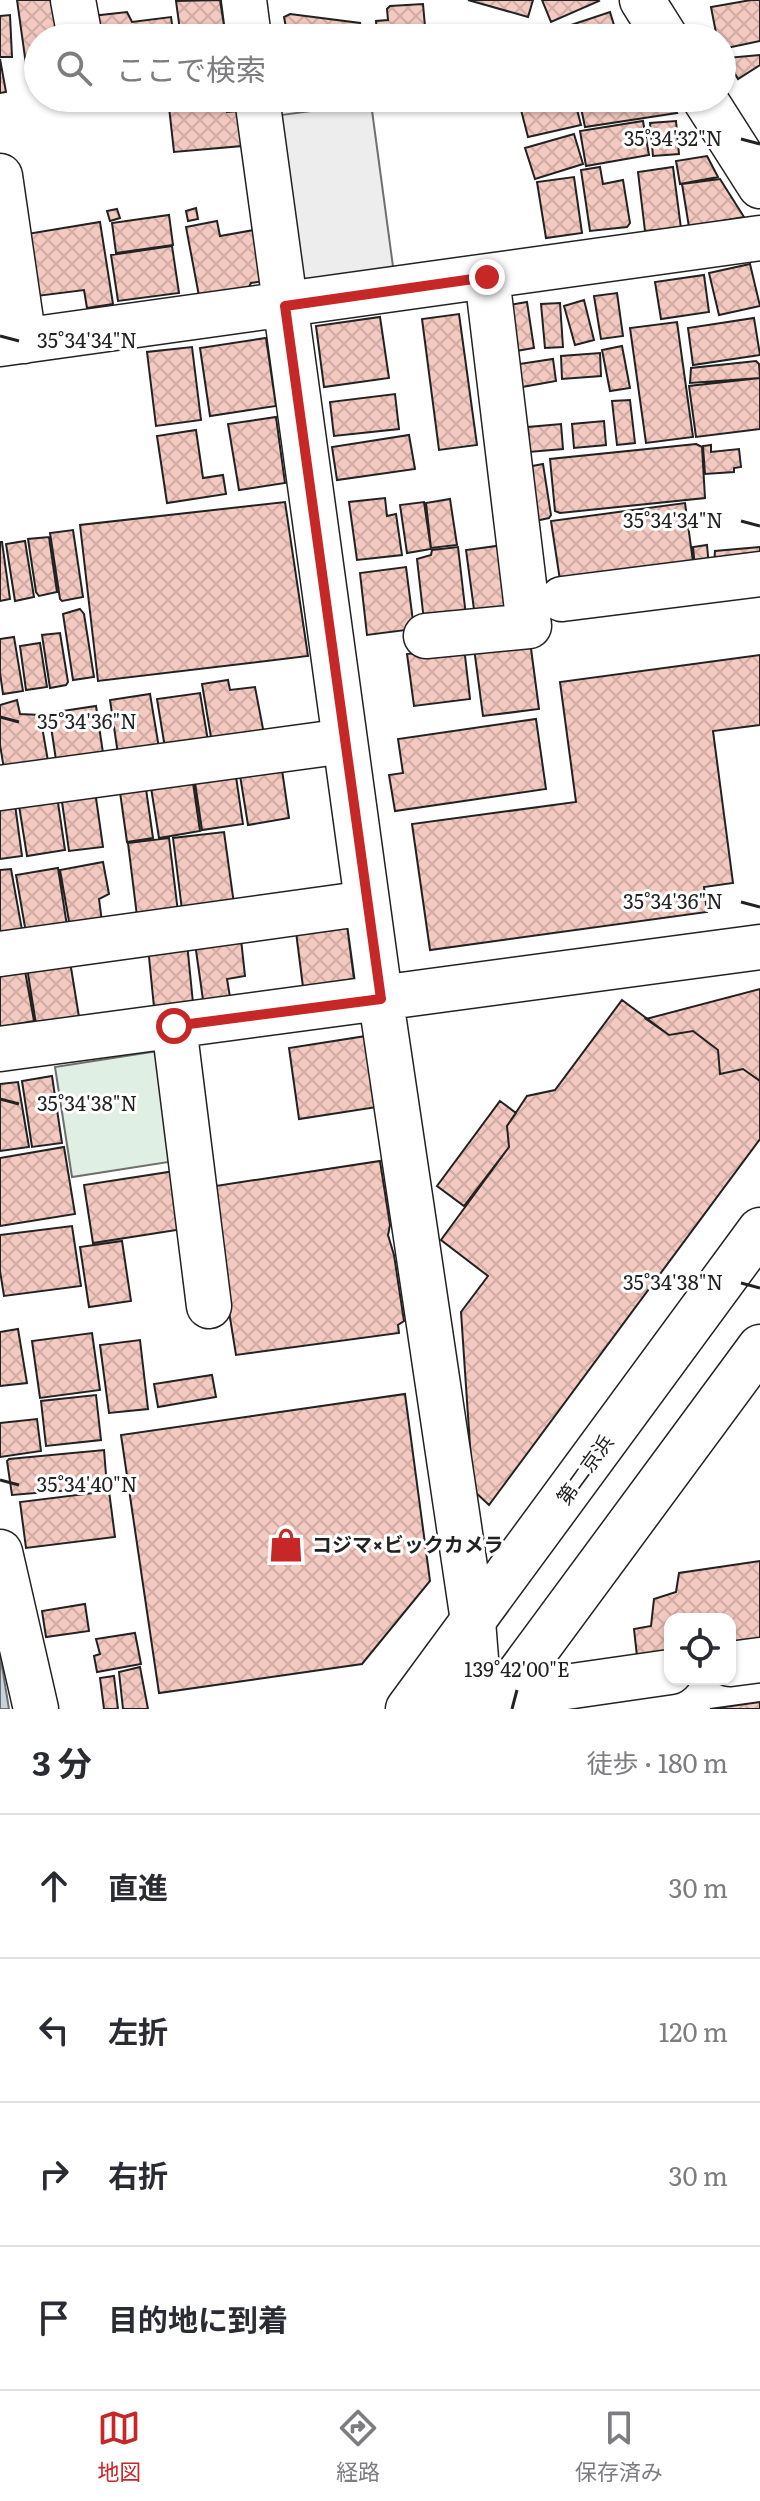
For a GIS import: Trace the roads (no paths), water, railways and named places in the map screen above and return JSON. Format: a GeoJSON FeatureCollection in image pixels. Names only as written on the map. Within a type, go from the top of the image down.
{"type":"FeatureCollection","features":[{"type":"Feature","properties":{"kind":"main road"},"geometry":{"type":"LineString","coordinates":[[73,0],[77,24]]}},
{"type":"Feature","properties":{"kind":"main road"},"geometry":{"type":"LineString","coordinates":[[244,0],[247,24]]}},
{"type":"Feature","properties":{"kind":"main road"},"geometry":{"type":"LineString","coordinates":[[642,0],[657,24]]}},
{"type":"Feature","properties":{"kind":"main road"},"geometry":{"type":"LineString","coordinates":[[259,112],[367,903],[473,1621],[489,1702]]}},
{"type":"Feature","properties":{"kind":"main road"},"geometry":{"type":"LineString","coordinates":[[713,112],[760,186]]}},
{"type":"Feature","properties":{"kind":"main road"},"geometry":{"type":"LineString","coordinates":[[0,176],[12,343],[285,306],[349,288],[487,277],[760,238]]}},
{"type":"Feature","properties":{"kind":"main road"},"geometry":{"type":"LineString","coordinates":[[426,636],[529,626],[487,277]]}},
{"type":"Feature","properties":{"kind":"main road"},"geometry":{"type":"LineString","coordinates":[[562,599],[760,574]]}},
{"type":"Feature","properties":{"kind":"main road"},"geometry":{"type":"LineString","coordinates":[[0,788],[345,741]]}},
{"type":"Feature","properties":{"kind":"main road"},"geometry":{"type":"LineString","coordinates":[[0,954],[367,903]]}},
{"type":"Feature","properties":{"kind":"main road"},"geometry":{"type":"LineString","coordinates":[[0,1049],[760,947]]}},
{"type":"Feature","properties":{"kind":"main road"},"geometry":{"type":"LineString","coordinates":[[174,1026],[209,1306]]}},
{"type":"Feature","properties":{"kind":"main road","name":"第二京浜"},"geometry":{"type":"LineString","coordinates":[[411,1709],[760,1230]]}},
{"type":"Feature","properties":{"kind":"main road"},"geometry":{"type":"LineString","coordinates":[[489,1702],[760,1347]]}},
{"type":"Feature","properties":{"kind":"main road"},"geometry":{"type":"LineString","coordinates":[[0,1552],[36,1709]]}},
{"type":"Feature","properties":{"kind":"main road"},"geometry":{"type":"LineString","coordinates":[[736,1663],[760,1660]]}},
{"type":"Feature","properties":{"kind":"main road"},"geometry":{"type":"LineString","coordinates":[[411,1709],[489,1702],[664,1673]]}},
{"type":"Feature","properties":{"kind":"place","name":"コジマ×ビックカメラ"},"geometry":{"type":"Point","coordinates":[286,1545]}}]}
